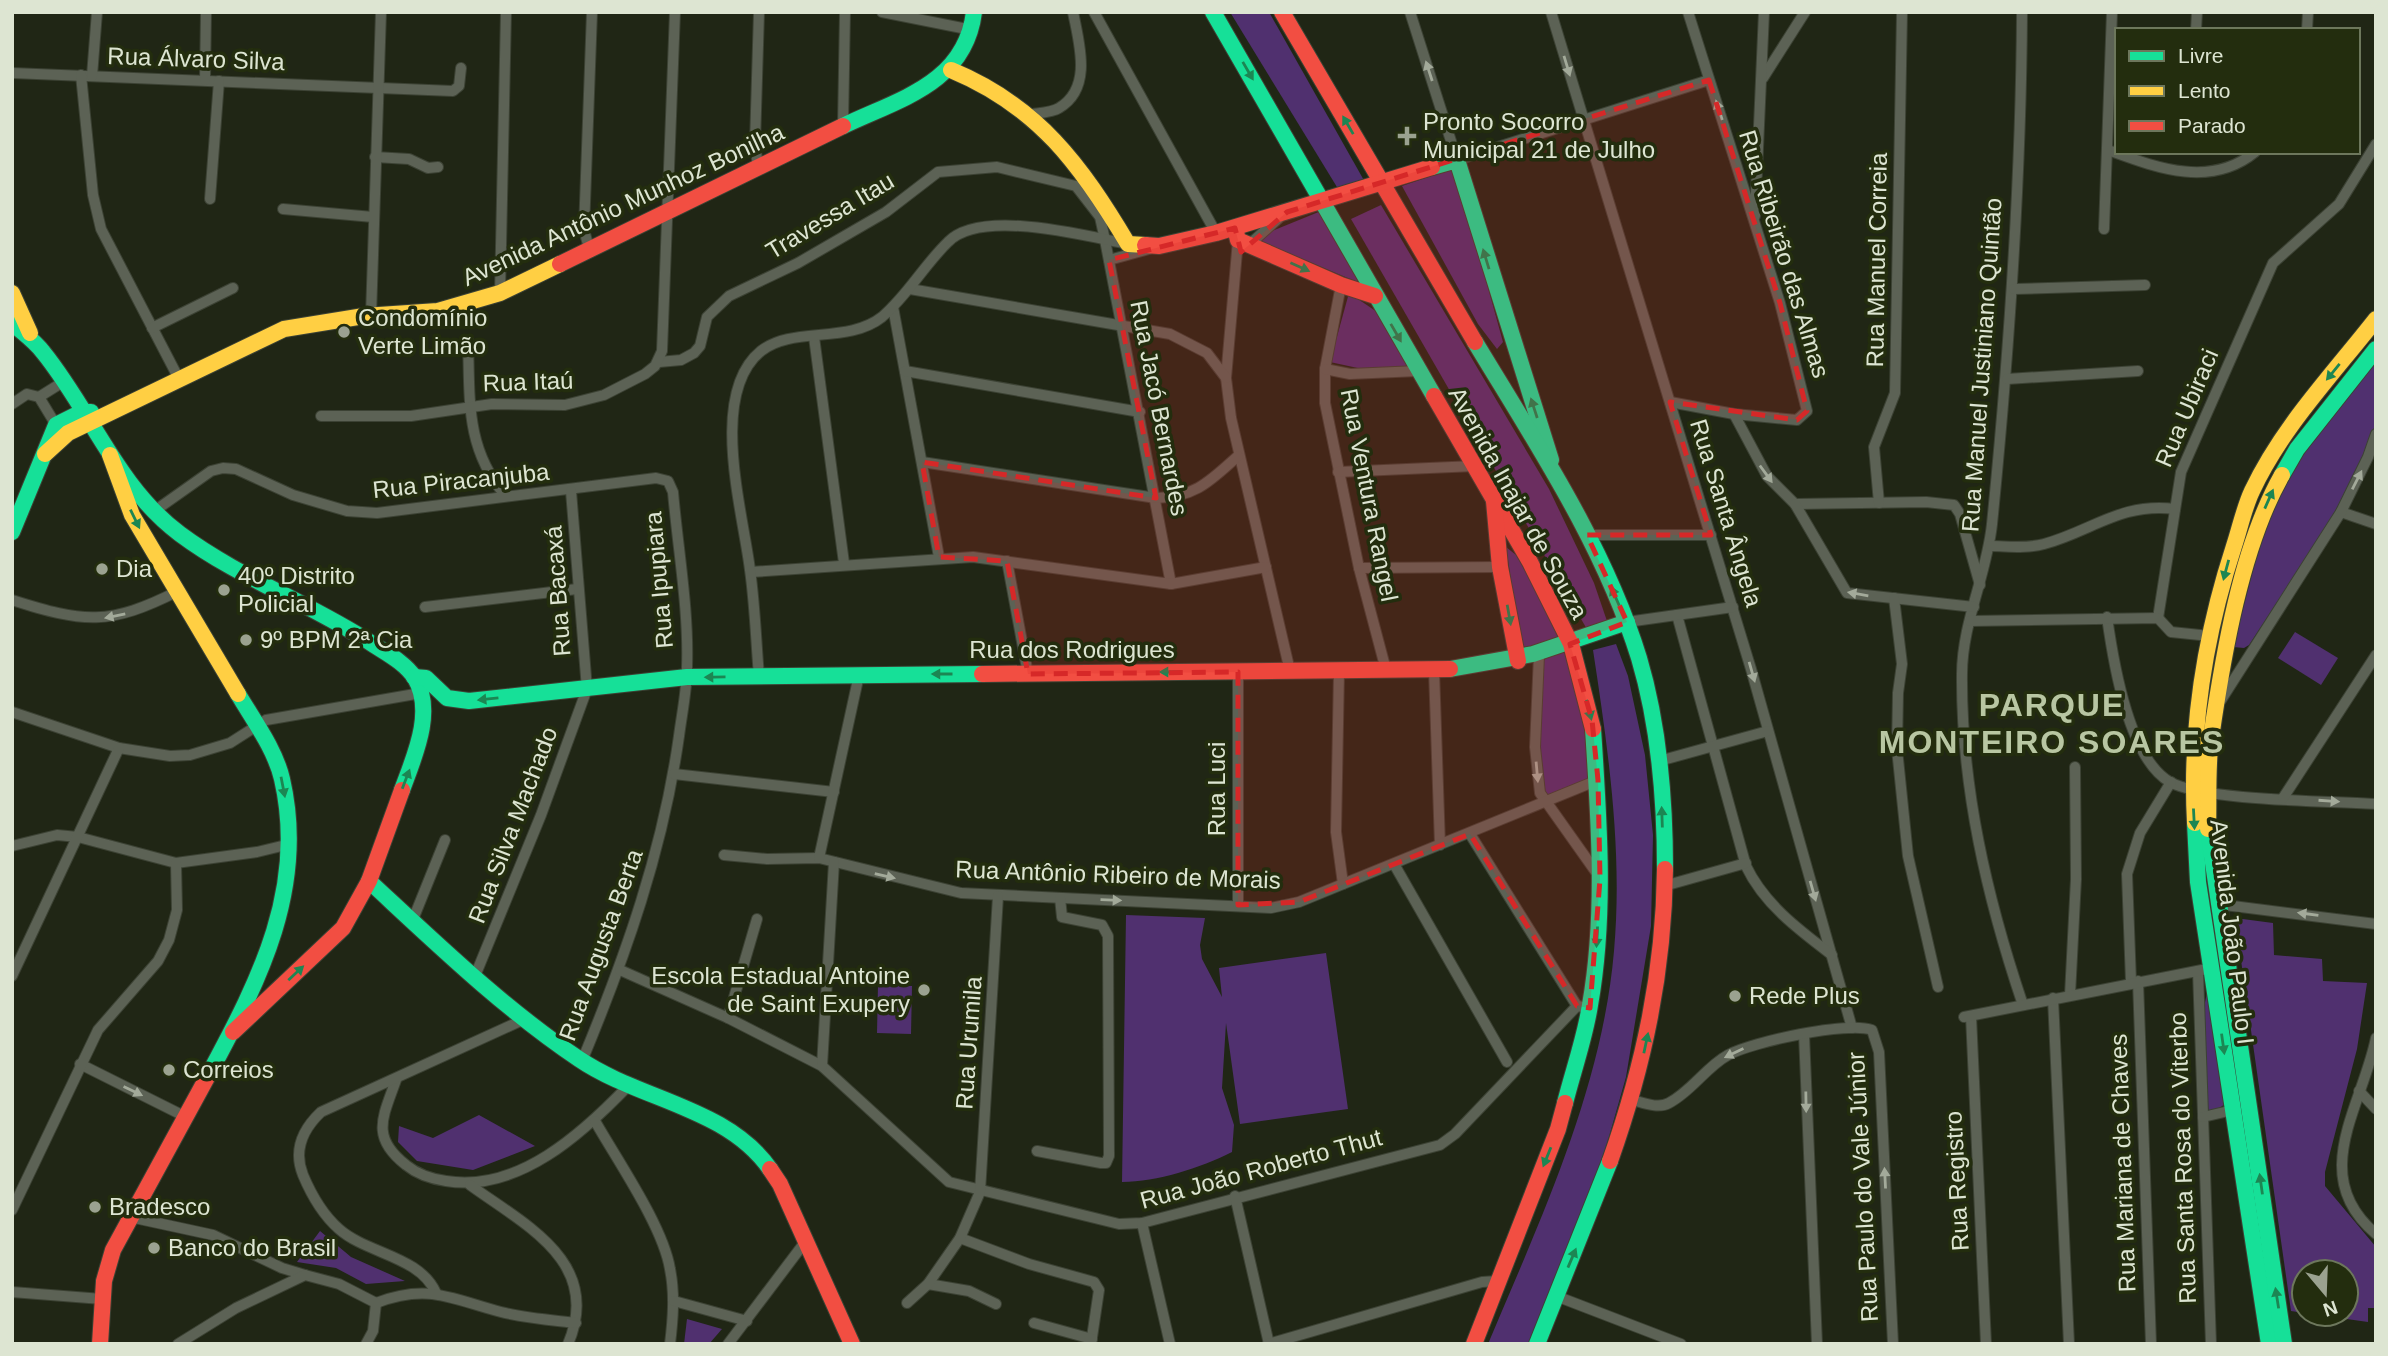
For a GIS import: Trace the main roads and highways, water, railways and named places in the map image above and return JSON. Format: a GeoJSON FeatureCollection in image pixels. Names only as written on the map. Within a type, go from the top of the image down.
{"type":"FeatureCollection","features":[{"type":"Feature","properties":{"kind":"main road","name":"Avenida Antônio Munhoz Bonilha"},"geometry":{"type":"LineString","coordinates":[[86,418],[110,413],[284,329],[371,316],[438,312],[500,293],[939,80],[951,70],[962,54],[974,12]]}},
{"type":"Feature","properties":{"kind":"main road","name":"Avenida Inajar de Souza"},"geometry":{"type":"LineString","coordinates":[[1213,12],[1494,499],[1571,644],[1592,720],[1598,780],[1600,879],[1584,1007],[1558,1129],[1474,1344]]}},
{"type":"Feature","properties":{"kind":"main road","name":"Avenida Inajar de Souza"},"geometry":{"type":"LineString","coordinates":[[1282,12],[1556,473],[1627,622],[1659,761],[1664,886],[1658,983],[1632,1100],[1610,1167],[1537,1344]]}},
{"type":"Feature","properties":{"kind":"main road"},"geometry":{"type":"LineString","coordinates":[[951,70],[989,86],[1033,114],[1066,152],[1128,244],[1159,246],[1216,233],[1241,237],[1341,285],[1375,296]]}},
{"type":"Feature","properties":{"kind":"main road"},"geometry":{"type":"LineString","coordinates":[[1241,237],[1287,212],[1457,160],[1556,473]]}},
{"type":"Feature","properties":{"kind":"main road"},"geometry":{"type":"LineString","coordinates":[[12,293],[33,338],[110,455],[153,512],[175,530],[220,559],[345,626],[401,663],[414,677],[422,692],[421,737],[369,881],[342,929],[229,1036]]}},
{"type":"Feature","properties":{"kind":"main road","name":"Avenida João Paulo I"},"geometry":{"type":"LineString","coordinates":[[2269,1344],[2233,1110],[2205,970],[2199,882],[2201,791],[2198,699],[2224,577],[2251,492],[2281,439],[2376,319]]}},
{"type":"Feature","properties":{"kind":"main road"},"geometry":{"type":"LineString","coordinates":[[12,323],[33,338]]}},
{"type":"Feature","properties":{"kind":"main road"},"geometry":{"type":"LineString","coordinates":[[2353,348],[2361,345],[2376,347]]}},
{"type":"Feature","properties":{"kind":"main road","name":"Avenida João Paulo I"},"geometry":{"type":"LineString","coordinates":[[2284,1344],[2201,791],[2223,665],[2248,557],[2273,491],[2297,449],[2376,347]]}},
{"type":"Feature","properties":{"kind":"main road"},"geometry":{"type":"LineString","coordinates":[[12,532],[56,425],[86,418]]}},
{"type":"Feature","properties":{"kind":"main road"},"geometry":{"type":"LineString","coordinates":[[46,454],[86,418]]}},
{"type":"Feature","properties":{"kind":"main road"},"geometry":{"type":"LineString","coordinates":[[100,1344],[106,1270],[130,1217],[229,1036],[270,946],[284,904],[290,844],[282,778],[258,724],[132,514],[110,455]]}},
{"type":"Feature","properties":{"kind":"main road"},"geometry":{"type":"LineString","coordinates":[[1494,499],[1500,567],[1518,661]]}},
{"type":"Feature","properties":{"kind":"main road"},"geometry":{"type":"LineString","coordinates":[[152,550],[155,533],[164,528],[175,530]]}},
{"type":"Feature","properties":{"kind":"main road","name":"Rua dos Rodrigues"},"geometry":{"type":"LineString","coordinates":[[414,677],[426,678],[438,692],[458,701],[687,677],[1434,670],[1518,661],[1627,622]]}},
{"type":"Feature","properties":{"kind":"main road"},"geometry":{"type":"LineString","coordinates":[[369,881],[475,976],[582,1061],[722,1126],[748,1144],[770,1166],[852,1344]]}},
{"type":"Feature","properties":{"kind":"main road"},"geometry":{"type":"LineString","coordinates":[[2205,970],[2220,973],[2225,1000],[2235,1013]]}},
{"type":"Feature","properties":{"kind":"main road"},"geometry":{"type":"LineString","coordinates":[[254,980],[261,991],[274,993]]}},
{"type":"Feature","properties":{"kind":"place","name":"Pronto Socorro Municipal 21 de Julho"},"geometry":{"type":"Point","coordinates":[1407,136]}},
{"type":"Feature","properties":{"kind":"place","name":"Condomínio Verte Limão"},"geometry":{"type":"Point","coordinates":[344,332]}},
{"type":"Feature","properties":{"kind":"place","name":"Dia"},"geometry":{"type":"Point","coordinates":[102,569]}},
{"type":"Feature","properties":{"kind":"place","name":"40º Distrito Policial"},"geometry":{"type":"Point","coordinates":[224,590]}},
{"type":"Feature","properties":{"kind":"place","name":"9º BPM 2ª Cia"},"geometry":{"type":"Point","coordinates":[246,640]}},
{"type":"Feature","properties":{"kind":"place","name":"Escola Estadual Antoine de Saint Exupery"},"geometry":{"type":"Point","coordinates":[924,990]}},
{"type":"Feature","properties":{"kind":"place","name":"Rede Plus"},"geometry":{"type":"Point","coordinates":[1735,996]}},
{"type":"Feature","properties":{"kind":"place","name":"Correios"},"geometry":{"type":"Point","coordinates":[169,1070]}},
{"type":"Feature","properties":{"kind":"place","name":"Bradesco"},"geometry":{"type":"Point","coordinates":[95,1207]}},
{"type":"Feature","properties":{"kind":"place","name":"Banco do Brasil"},"geometry":{"type":"Point","coordinates":[154,1248]}},
{"type":"Feature","properties":{"kind":"district","name":"PARQUE MONTEIRO SOARES"},"geometry":{"type":"Point","coordinates":[2052,724]}}]}
